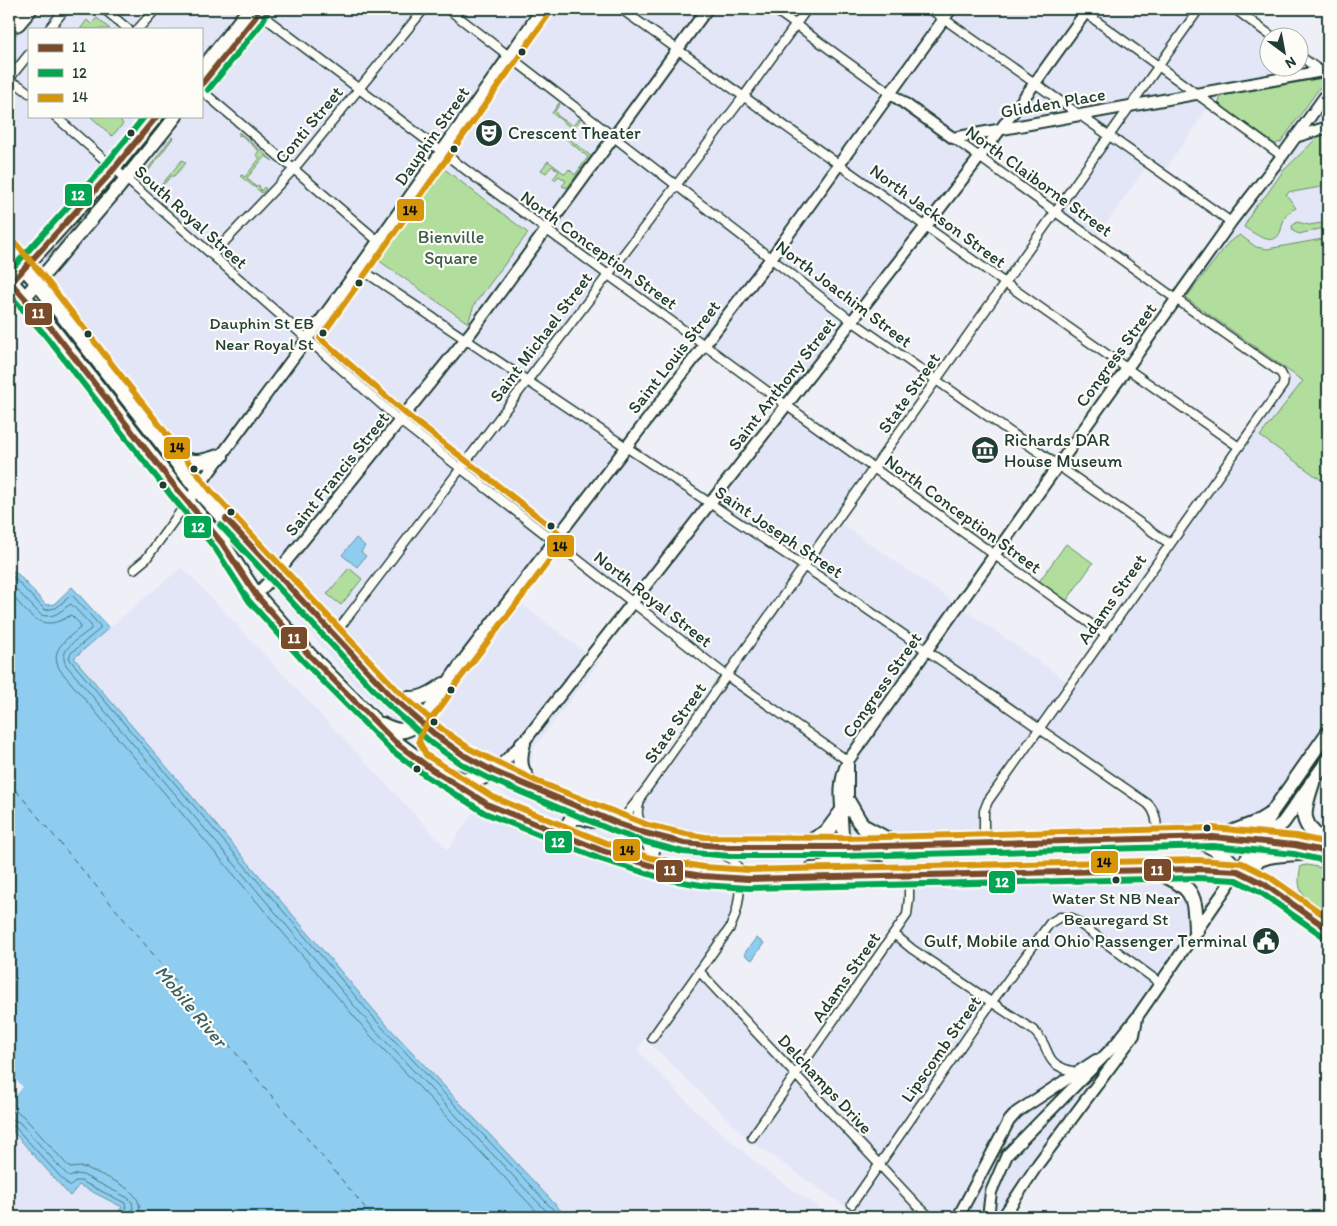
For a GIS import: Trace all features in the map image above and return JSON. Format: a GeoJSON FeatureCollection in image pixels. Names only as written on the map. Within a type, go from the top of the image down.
{"type":"FeatureCollection","features":[{"type":"Feature","properties":{"kind":"highway"},"geometry":{"type":"LineString","coordinates":[[13,15],[29,9]]}},
{"type":"Feature","properties":{"kind":"highway"},"geometry":{"type":"LineString","coordinates":[[9,250],[38,282],[198,488],[276,574],[393,698],[419,722],[465,756],[493,772],[619,824],[645,833],[704,846],[802,847],[1194,839],[1229,835],[1244,830],[1270,815]]}},
{"type":"Feature","properties":{"kind":"highway"},"geometry":{"type":"LineString","coordinates":[[10,282],[52,329],[129,430],[222,543],[256,595],[309,655],[374,722],[419,761],[490,805],[603,851],[649,866],[702,876],[739,879],[1198,869],[1238,871],[1261,857],[1280,853],[1328,851]]}},
{"type":"Feature","properties":{"kind":"highway"},"geometry":{"type":"LineString","coordinates":[[172,456],[200,463],[221,456]]}},
{"type":"Feature","properties":{"kind":"highway"},"geometry":{"type":"LineString","coordinates":[[393,698],[422,699],[444,685]]}},
{"type":"Feature","properties":{"kind":"highway"},"geometry":{"type":"LineString","coordinates":[[374,722],[397,732],[405,731],[419,722]]}},
{"type":"Feature","properties":{"kind":"highway"},"geometry":{"type":"LineString","coordinates":[[419,722],[411,735],[410,742],[419,761]]}},
{"type":"Feature","properties":{"kind":"highway"},"geometry":{"type":"LineString","coordinates":[[523,743],[520,763],[533,789]]}},
{"type":"Feature","properties":{"kind":"highway"},"geometry":{"type":"LineString","coordinates":[[430,769],[467,781],[480,779],[493,772]]}},
{"type":"Feature","properties":{"kind":"highway"},"geometry":{"type":"LineString","coordinates":[[1312,783],[1304,814],[1306,822],[1313,833],[1328,851]]}},
{"type":"Feature","properties":{"kind":"highway"},"geometry":{"type":"LineString","coordinates":[[802,847],[827,832],[844,808],[864,827],[898,845]]}},
{"type":"Feature","properties":{"kind":"highway"},"geometry":{"type":"LineString","coordinates":[[564,835],[572,819],[578,815],[604,824],[619,824]]}},
{"type":"Feature","properties":{"kind":"highway"},"geometry":{"type":"LineString","coordinates":[[645,833],[652,850],[649,866]]}},
{"type":"Feature","properties":{"kind":"highway"},"geometry":{"type":"LineString","coordinates":[[1213,837],[1295,845],[1328,851]]}},
{"type":"Feature","properties":{"kind":"highway"},"geometry":{"type":"LineString","coordinates":[[1194,839],[1208,844],[1221,852],[1238,871],[1264,884],[1328,929]]}},
{"type":"Feature","properties":{"kind":"highway"},"geometry":{"type":"LineString","coordinates":[[846,846],[851,860],[868,868],[944,868],[973,875]]}},
{"type":"Feature","properties":{"kind":"highway"},"geometry":{"type":"LineString","coordinates":[[755,879],[784,871],[828,868],[842,858],[845,854],[846,846]]}},
{"type":"Feature","properties":{"kind":"highway"},"geometry":{"type":"LineString","coordinates":[[1155,871],[1178,880],[1187,888],[1193,899],[1196,931]]}},
{"type":"Feature","properties":{"kind":"main road"},"geometry":{"type":"LineString","coordinates":[[202,61],[254,9]]}},
{"type":"Feature","properties":{"kind":"main road"},"geometry":{"type":"LineString","coordinates":[[202,69],[254,9]]}},
{"type":"Feature","properties":{"kind":"main road"},"geometry":{"type":"LineString","coordinates":[[202,75],[254,9]]}},
{"type":"Feature","properties":{"kind":"main road"},"geometry":{"type":"LineString","coordinates":[[202,84],[254,9]]}},
{"type":"Feature","properties":{"kind":"main road"},"geometry":{"type":"LineString","coordinates":[[10,282],[114,169],[155,118]]}},
{"type":"Feature","properties":{"kind":"main road"},"geometry":{"type":"LineString","coordinates":[[129,163],[165,118]]}},
{"type":"Feature","properties":{"kind":"main road"},"geometry":{"type":"LineString","coordinates":[[24,298],[126,179],[174,118]]}},
{"type":"Feature","properties":{"kind":"main road"},"geometry":{"type":"LineString","coordinates":[[1238,871],[1259,842],[1270,815],[1328,732]]}},
{"type":"Feature","properties":{"kind":"main road"},"geometry":{"type":"LineString","coordinates":[[1259,842],[1283,823],[1328,760]]}},
{"type":"Feature","properties":{"kind":"street"},"geometry":{"type":"LineString","coordinates":[[50,28],[66,9]]}},
{"type":"Feature","properties":{"kind":"street"},"geometry":{"type":"LineString","coordinates":[[104,9],[127,28]]}},
{"type":"Feature","properties":{"kind":"street"},"geometry":{"type":"LineString","coordinates":[[139,28],[156,9]]}},
{"type":"Feature","properties":{"kind":"street","name":"North Conception Street"},"geometry":{"type":"LineString","coordinates":[[254,9],[608,275],[1106,635]]}},
{"type":"Feature","properties":{"kind":"street","name":"Conti Street"},"geometry":{"type":"LineString","coordinates":[[212,255],[293,170],[424,9]]}},
{"type":"Feature","properties":{"kind":"street","name":"North Joachim Street"},"geometry":{"type":"LineString","coordinates":[[448,9],[852,321],[1170,544]]}},
{"type":"Feature","properties":{"kind":"street","name":"Dauphin Street"},"geometry":{"type":"LineString","coordinates":[[134,569],[146,559],[308,339],[542,9]]}},
{"type":"Feature","properties":{"kind":"street","name":"North Jackson Street"},"geometry":{"type":"LineString","coordinates":[[621,9],[1005,283],[1239,447]]}},
{"type":"Feature","properties":{"kind":"street","name":"Saint Francis Street"},"geometry":{"type":"LineString","coordinates":[[256,595],[276,574],[465,339],[547,230],[707,9]]}},
{"type":"Feature","properties":{"kind":"street","name":"North Claiborne Street"},"geometry":{"type":"LineString","coordinates":[[774,9],[1176,300],[1281,373],[1284,379]]}},
{"type":"Feature","properties":{"kind":"street","name":"Saint Michael Street"},"geometry":{"type":"LineString","coordinates":[[334,635],[744,96],[807,9]]}},
{"type":"Feature","properties":{"kind":"street"},"geometry":{"type":"LineString","coordinates":[[930,9],[1231,222]]}},
{"type":"Feature","properties":{"kind":"street","name":"Saint Louis Street"},"geometry":{"type":"LineString","coordinates":[[419,722],[440,695],[444,685],[554,540],[771,258],[951,9]]}},
{"type":"Feature","properties":{"kind":"street","name":"State Street"},"geometry":{"type":"LineString","coordinates":[[619,824],[643,794],[1200,9]]}},
{"type":"Feature","properties":{"kind":"street"},"geometry":{"type":"LineString","coordinates":[[1235,9],[1261,28]]}},
{"type":"Feature","properties":{"kind":"street"},"geometry":{"type":"LineString","coordinates":[[1084,10],[1282,156]]}},
{"type":"Feature","properties":{"kind":"street","name":"Saint Anthony Street"},"geometry":{"type":"LineString","coordinates":[[493,772],[523,743],[979,158],[1035,83],[1084,10]]}},
{"type":"Feature","properties":{"kind":"street"},"geometry":{"type":"LineString","coordinates":[[28,55],[9,80],[28,92]]}},
{"type":"Feature","properties":{"kind":"street"},"geometry":{"type":"LineString","coordinates":[[1310,62],[1326,72]]}},
{"type":"Feature","properties":{"kind":"street","name":"Glidden Place"},"geometry":{"type":"LineString","coordinates":[[953,138],[1326,72]]}},
{"type":"Feature","properties":{"kind":"street"},"geometry":{"type":"LineString","coordinates":[[202,91],[378,241]]}},
{"type":"Feature","properties":{"kind":"street","name":"Congress Street"},"geometry":{"type":"LineString","coordinates":[[846,846],[842,837],[849,772],[848,761],[925,650],[957,608],[1231,222],[1326,100]]}},
{"type":"Feature","properties":{"kind":"street","name":"South Royal Street"},"geometry":{"type":"LineString","coordinates":[[57,118],[308,339]]}},
{"type":"Feature","properties":{"kind":"street"},"geometry":{"type":"LineString","coordinates":[[1296,138],[1328,127]]}},
{"type":"Feature","properties":{"kind":"street","name":"Saint Joseph Street"},"geometry":{"type":"LineString","coordinates":[[359,268],[832,585],[1148,804],[1156,817],[1156,840]]}},
{"type":"Feature","properties":{"kind":"street","name":"North Royal Street"},"geometry":{"type":"LineString","coordinates":[[308,339],[400,421],[727,676],[848,761]]}},
{"type":"Feature","properties":{"kind":"street","name":"Adams Street"},"geometry":{"type":"LineString","coordinates":[[984,843],[984,811],[988,801],[1283,385],[1284,379]]}},
{"type":"Feature","properties":{"kind":"street","name":"State Street"},"geometry":{"type":"LineString","coordinates":[[643,794],[637,811],[645,833]]}},
{"type":"Feature","properties":{"kind":"street"},"geometry":{"type":"LineString","coordinates":[[652,1038],[730,928],[735,917],[738,905],[739,870],[733,860],[704,846]]}},
{"type":"Feature","properties":{"kind":"street"},"geometry":{"type":"LineString","coordinates":[[988,1217],[991,1192],[1007,1155],[1113,1048],[1137,1017],[1238,871]]}},
{"type":"Feature","properties":{"kind":"street","name":"Adams Street"},"geometry":{"type":"LineString","coordinates":[[752,1137],[907,915],[910,898],[909,876]]}},
{"type":"Feature","properties":{"kind":"street","name":"Lipscomb Street"},"geometry":{"type":"LineString","coordinates":[[852,1204],[991,1003],[1050,923],[1060,917],[1072,918],[1160,982]]}},
{"type":"Feature","properties":{"kind":"street"},"geometry":{"type":"LineString","coordinates":[[894,934],[912,949],[1036,1033],[1057,1067],[1076,1072]]}},
{"type":"Feature","properties":{"kind":"street","name":"Delchamps Drive"},"geometry":{"type":"LineString","coordinates":[[699,971],[916,1205],[930,1217]]}},
{"type":"Feature","properties":{"kind":"street"},"geometry":{"type":"LineString","coordinates":[[1003,1217],[1038,1164],[1134,1035],[1137,1017]]}},
{"type":"Feature","properties":{"kind":"street"},"geometry":{"type":"LineString","coordinates":[[958,1217],[1017,1112],[1113,1048]]}},
{"type":"Feature","properties":{"kind":"shaded area"},"geometry":{"type":"Polygon","coordinates":[[[9,9],[1240,9],[1267,28],[1260,28],[1260,78],[1310,78],[1310,59],[1322,68],[1328,67],[1328,745],[1276,818],[1241,850],[762,862],[670,859],[582,829],[512,797],[420,742],[354,684],[204,509],[98,370],[24,281],[9,266],[9,9]],[[1209,106],[1159,178],[1146,167],[1096,238],[1054,207],[1104,137],[1079,119],[1003,133],[787,410],[875,474],[840,523],[1068,682],[985,802],[978,833],[1001,835],[1152,830],[1155,823],[1152,814],[1142,804],[1040,734],[1281,380],[1177,304],[1276,155],[1209,106]],[[609,279],[534,377],[711,497],[781,405],[609,279]],[[555,548],[515,599],[599,663],[535,746],[530,764],[535,775],[624,812],[722,677],[555,548]]]}},
{"type":"Feature","properties":{"kind":"shaded area"},"geometry":{"type":"Polygon","coordinates":[[[182,567],[448,850],[476,808],[556,846],[650,880],[733,894],[733,915],[698,965],[795,1068],[905,913],[907,890],[941,888],[943,884],[1165,880],[1184,889],[1190,922],[1158,972],[1168,979],[1001,1217],[866,1217],[853,1212],[749,1140],[645,1038],[637,1050],[695,1110],[767,1172],[832,1217],[567,1217],[383,1021],[74,657],[182,567]]]}},
{"type":"Feature","properties":{"kind":"shaded area"},"geometry":{"type":"Polygon","coordinates":[[[9,1127],[70,1195],[79,1185],[123,1208],[114,1217],[9,1217],[9,1127]]]}},
{"type":"Feature","properties":{"kind":"green space"},"geometry":{"type":"Polygon","coordinates":[[[97,18],[109,28],[81,28],[87,20],[91,24],[97,18]]]}},
{"type":"Feature","properties":{"kind":"green space"},"geometry":{"type":"Polygon","coordinates":[[[1323,78],[1325,80],[1281,142],[1275,144],[1220,105],[1219,102],[1221,96],[1323,78]]]}},
{"type":"Feature","properties":{"kind":"green space"},"geometry":{"type":"Polygon","coordinates":[[[559,103],[555,111],[558,116],[573,126],[578,119],[580,120],[567,137],[591,156],[567,188],[562,186],[566,181],[559,176],[555,180],[553,179],[559,171],[552,166],[546,173],[541,170],[548,161],[565,174],[569,169],[575,175],[588,157],[565,138],[571,128],[552,113],[559,103]]]}},
{"type":"Feature","properties":{"kind":"green space"},"geometry":{"type":"Polygon","coordinates":[[[92,118],[123,118],[121,121],[123,124],[112,136],[92,118]]]}},
{"type":"Feature","properties":{"kind":"green space"},"geometry":{"type":"Polygon","coordinates":[[[239,132],[273,161],[265,156],[247,178],[256,187],[259,185],[261,191],[264,187],[266,189],[262,193],[240,176],[245,177],[260,158],[256,155],[259,151],[241,135],[239,136],[239,132]]]}},
{"type":"Feature","properties":{"kind":"green space"},"geometry":{"type":"Polygon","coordinates":[[[1328,135],[1328,189],[1326,186],[1291,191],[1286,194],[1296,208],[1287,215],[1278,236],[1274,239],[1259,236],[1244,227],[1254,208],[1267,194],[1283,171],[1319,136],[1328,135]]]}},
{"type":"Feature","properties":{"kind":"green space"},"geometry":{"type":"Polygon","coordinates":[[[172,137],[143,178],[157,190],[182,160],[186,163],[157,192],[141,178],[172,137]]]}},
{"type":"Feature","properties":{"kind":"green space","name":"Bienville Square"},"geometry":{"type":"Polygon","coordinates":[[[443,168],[528,233],[474,305],[468,323],[378,260],[443,168]]]}},
{"type":"Feature","properties":{"kind":"green space"},"geometry":{"type":"Polygon","coordinates":[[[1297,222],[1309,225],[1328,222],[1328,227],[1299,234],[1293,231],[1292,226],[1297,222]]]}},
{"type":"Feature","properties":{"kind":"green space"},"geometry":{"type":"Polygon","coordinates":[[[1240,235],[1256,247],[1267,249],[1328,238],[1328,243],[1326,244],[1328,260],[1328,485],[1260,436],[1303,381],[1186,298],[1229,242],[1240,235]]]}},
{"type":"Feature","properties":{"kind":"green space"},"geometry":{"type":"Polygon","coordinates":[[[1066,544],[1093,563],[1065,603],[1038,583],[1066,544]]]}},
{"type":"Feature","properties":{"kind":"green space"},"geometry":{"type":"Polygon","coordinates":[[[349,568],[362,579],[341,605],[327,594],[349,568]]]}},
{"type":"Feature","properties":{"kind":"green space"},"geometry":{"type":"Polygon","coordinates":[[[1307,865],[1328,869],[1328,913],[1308,899],[1301,890],[1299,876],[1301,866],[1307,865]]]}},
{"type":"Feature","properties":{"kind":"water"},"geometry":{"type":"Polygon","coordinates":[[[356,538],[365,546],[361,552],[366,556],[357,567],[342,555],[356,538]]]}},
{"type":"Feature","properties":{"kind":"water","name":"Mobile River"},"geometry":{"type":"Polygon","coordinates":[[[9,570],[16,572],[46,605],[54,604],[72,587],[109,628],[74,658],[383,1021],[567,1217],[114,1217],[122,1207],[79,1185],[70,1196],[9,1127],[9,570]]]}},
{"type":"Feature","properties":{"kind":"water"},"geometry":{"type":"Polygon","coordinates":[[[756,938],[764,943],[752,960],[744,954],[756,938]]]}},
{"type":"Feature","properties":{"kind":"pier"},"geometry":{"type":"Polygon","coordinates":[[[9,1073],[23,1087],[16,1095],[9,1088],[9,1073]]]}},
{"type":"Feature","properties":{"kind":"ferry route"},"geometry":{"type":"LineString","coordinates":[[9,782],[373,1217]]}},
{"type":"Feature","properties":{"kind":"tunnel"},"geometry":{"type":"LineString","coordinates":[[9,33],[17,23]]}},
{"type":"Feature","properties":{"kind":"tunnel"},"geometry":{"type":"LineString","coordinates":[[49,260],[129,163]]}},
{"type":"Feature","properties":{"kind":"tunnel"},"geometry":{"type":"LineString","coordinates":[[9,308],[26,287]]}},
{"type":"Feature","properties":{"kind":"transit line","name":"11"},"geometry":{"type":"LineString","coordinates":[[202,84],[254,19],[259,9]]}},
{"type":"Feature","properties":{"kind":"transit line","name":"12"},"geometry":{"type":"LineString","coordinates":[[208,90],[261,24],[267,13]]}},
{"type":"Feature","properties":{"kind":"transit line","name":"14"},"geometry":{"type":"LineString","coordinates":[[549,14],[320,338],[406,414],[563,538],[561,545],[452,689],[421,734],[419,741],[426,755],[493,797],[606,843],[651,858],[703,867],[749,870],[1198,860],[1242,863],[1268,876],[1328,918]]}},
{"type":"Feature","properties":{"kind":"transit line","name":"12"},"geometry":{"type":"LineString","coordinates":[[9,272],[101,170],[143,118]]}},
{"type":"Feature","properties":{"kind":"transit line","name":"11"},"geometry":{"type":"LineString","coordinates":[[155,118],[108,176],[11,283],[52,329],[176,488],[222,543],[256,595],[309,655],[395,742],[431,769],[489,805],[603,851],[666,870],[702,876],[749,879],[1198,869],[1238,871],[1264,884],[1328,929]]}},
{"type":"Feature","properties":{"kind":"transit line","name":"14"},"geometry":{"type":"LineString","coordinates":[[16,244],[44,277],[211,491],[399,692],[443,730],[470,749],[536,781],[648,825],[705,837],[846,838],[1213,828],[1296,836],[1328,843]]}},
{"type":"Feature","properties":{"kind":"transit line","name":"12"},"geometry":{"type":"LineString","coordinates":[[9,294],[45,335],[169,493],[215,548],[249,601],[303,661],[390,749],[426,776],[485,813],[600,859],[665,879],[701,885],[749,888],[1198,878],[1236,880],[1260,892],[1323,936]]}},
{"type":"Feature","properties":{"kind":"transit line","name":"11"},"geometry":{"type":"LineString","coordinates":[[226,519],[393,698],[438,737],[465,756],[493,771],[645,833],[684,843],[729,847],[846,847],[1213,837],[1295,845],[1328,852]]}},
{"type":"Feature","properties":{"kind":"transit line","name":"12"},"geometry":{"type":"LineString","coordinates":[[220,525],[387,704],[433,744],[461,764],[490,779],[642,841],[683,852],[729,856],[846,856],[1213,846],[1294,854],[1326,861]]}},
{"type":"Feature","properties":{"kind":"place","name":"Crescent Theater"},"geometry":{"type":"Point","coordinates":[489,133]}},
{"type":"Feature","properties":{"kind":"place","name":"Dauphin St EB Near Royal St"},"geometry":{"type":"Point","coordinates":[323,333]}},
{"type":"Feature","properties":{"kind":"place","name":"Richards DAR House Museum"},"geometry":{"type":"Point","coordinates":[985,450]}},
{"type":"Feature","properties":{"kind":"place","name":"Water St NB Near Beauregard St"},"geometry":{"type":"Point","coordinates":[1116,880]}},
{"type":"Feature","properties":{"kind":"place","name":"Gulf, Mobile and Ohio Passenger Terminal"},"geometry":{"type":"Point","coordinates":[1266,941]}}]}
